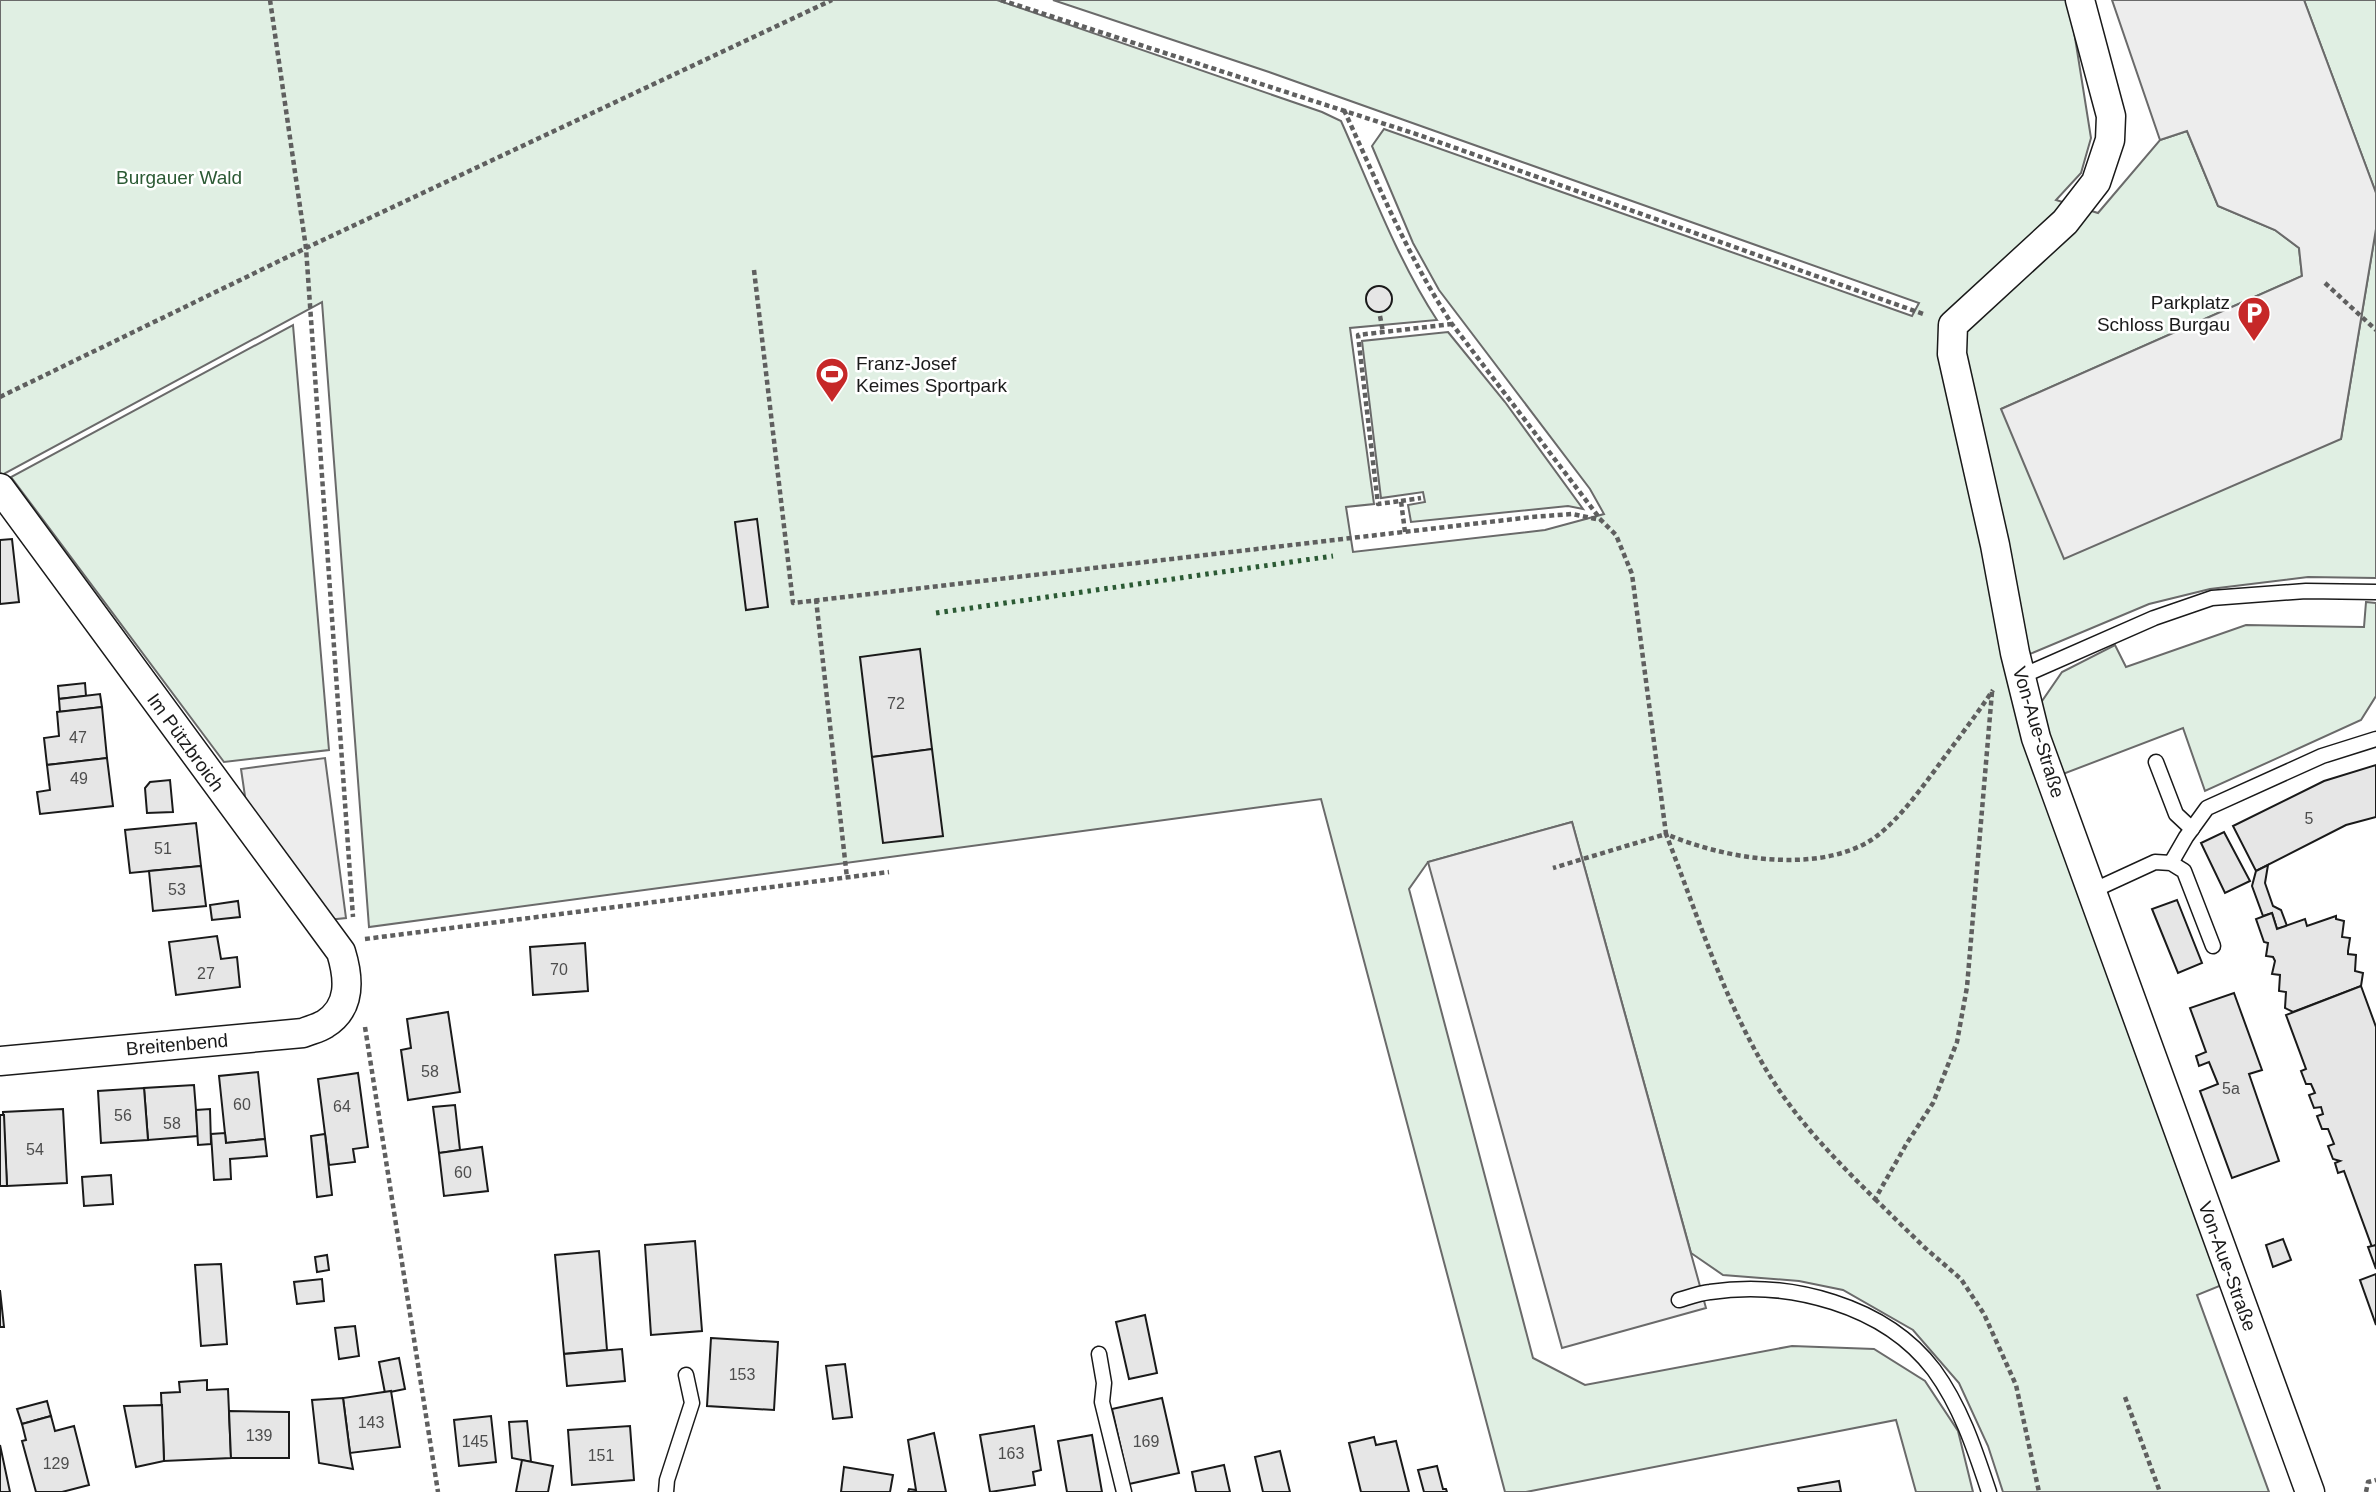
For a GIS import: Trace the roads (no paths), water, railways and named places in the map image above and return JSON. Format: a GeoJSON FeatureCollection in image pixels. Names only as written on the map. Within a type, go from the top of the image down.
{"type":"FeatureCollection","features":[{"type":"Feature","properties":{"kind":"street","name":"Von-Aue-Straße"},"geometry":{"type":"LineString","coordinates":[[2080,0],[2111,116],[2110,140],[2096,182],[2065,222],[1953,325],[1952,354],[2036,738],[2311,1492]]}},
{"type":"Feature","properties":{"kind":"street","name":"Im Pützbroich"},"geometry":{"type":"LineString","coordinates":[[0,488],[345,946],[348,985],[343,1004]]}},
{"type":"Feature","properties":{"kind":"street","name":"Breitenbend"},"geometry":{"type":"LineString","coordinates":[[0,1061],[303,1032],[326,1024],[343,1004]]}},
{"type":"Feature","properties":{"kind":"lane"},"geometry":{"type":"LineString","coordinates":[[2018,665],[2213,598],[2306,591],[2376,593]]}},
{"type":"Feature","properties":{"kind":"lane"},"geometry":{"type":"LineString","coordinates":[[2172,863],[2207,808],[2322,756],[2376,739]]}},
{"type":"Feature","properties":{"kind":"lane"},"geometry":{"type":"LineString","coordinates":[[2156,762],[2176,814],[2192,829]]}},
{"type":"Feature","properties":{"kind":"lane"},"geometry":{"type":"LineString","coordinates":[[2092,891],[2155,862],[2172,863],[2184,871],[2213,946]]}},
{"type":"Feature","properties":{"kind":"lane"},"geometry":{"type":"LineString","coordinates":[[1679,1300],[1710,1292],[1748,1289],[1793,1292],[1852,1310],[1903,1336],[1934,1371],[1966,1426],[1989,1492]]}},
{"type":"Feature","properties":{"kind":"lane"},"geometry":{"type":"LineString","coordinates":[[1100,1354],[1104,1383],[1102,1402],[1124,1492]]}},
{"type":"Feature","properties":{"kind":"lane"},"geometry":{"type":"LineString","coordinates":[[666,1492],[667,1480],[692,1403],[686,1375]]}},
{"type":"Feature","properties":{"kind":"place","name":"Parkplatz Schloss Burgau"},"geometry":{"type":"Point","coordinates":[2254,343]}},
{"type":"Feature","properties":{"kind":"place","name":"Franz-Josef Keimes Sportpark"},"geometry":{"type":"Point","coordinates":[832,404]}},
{"type":"Feature","properties":{"kind":"park label","name":"Burgauer Wald"},"geometry":{"type":"Point","coordinates":[179,177]}}]}
